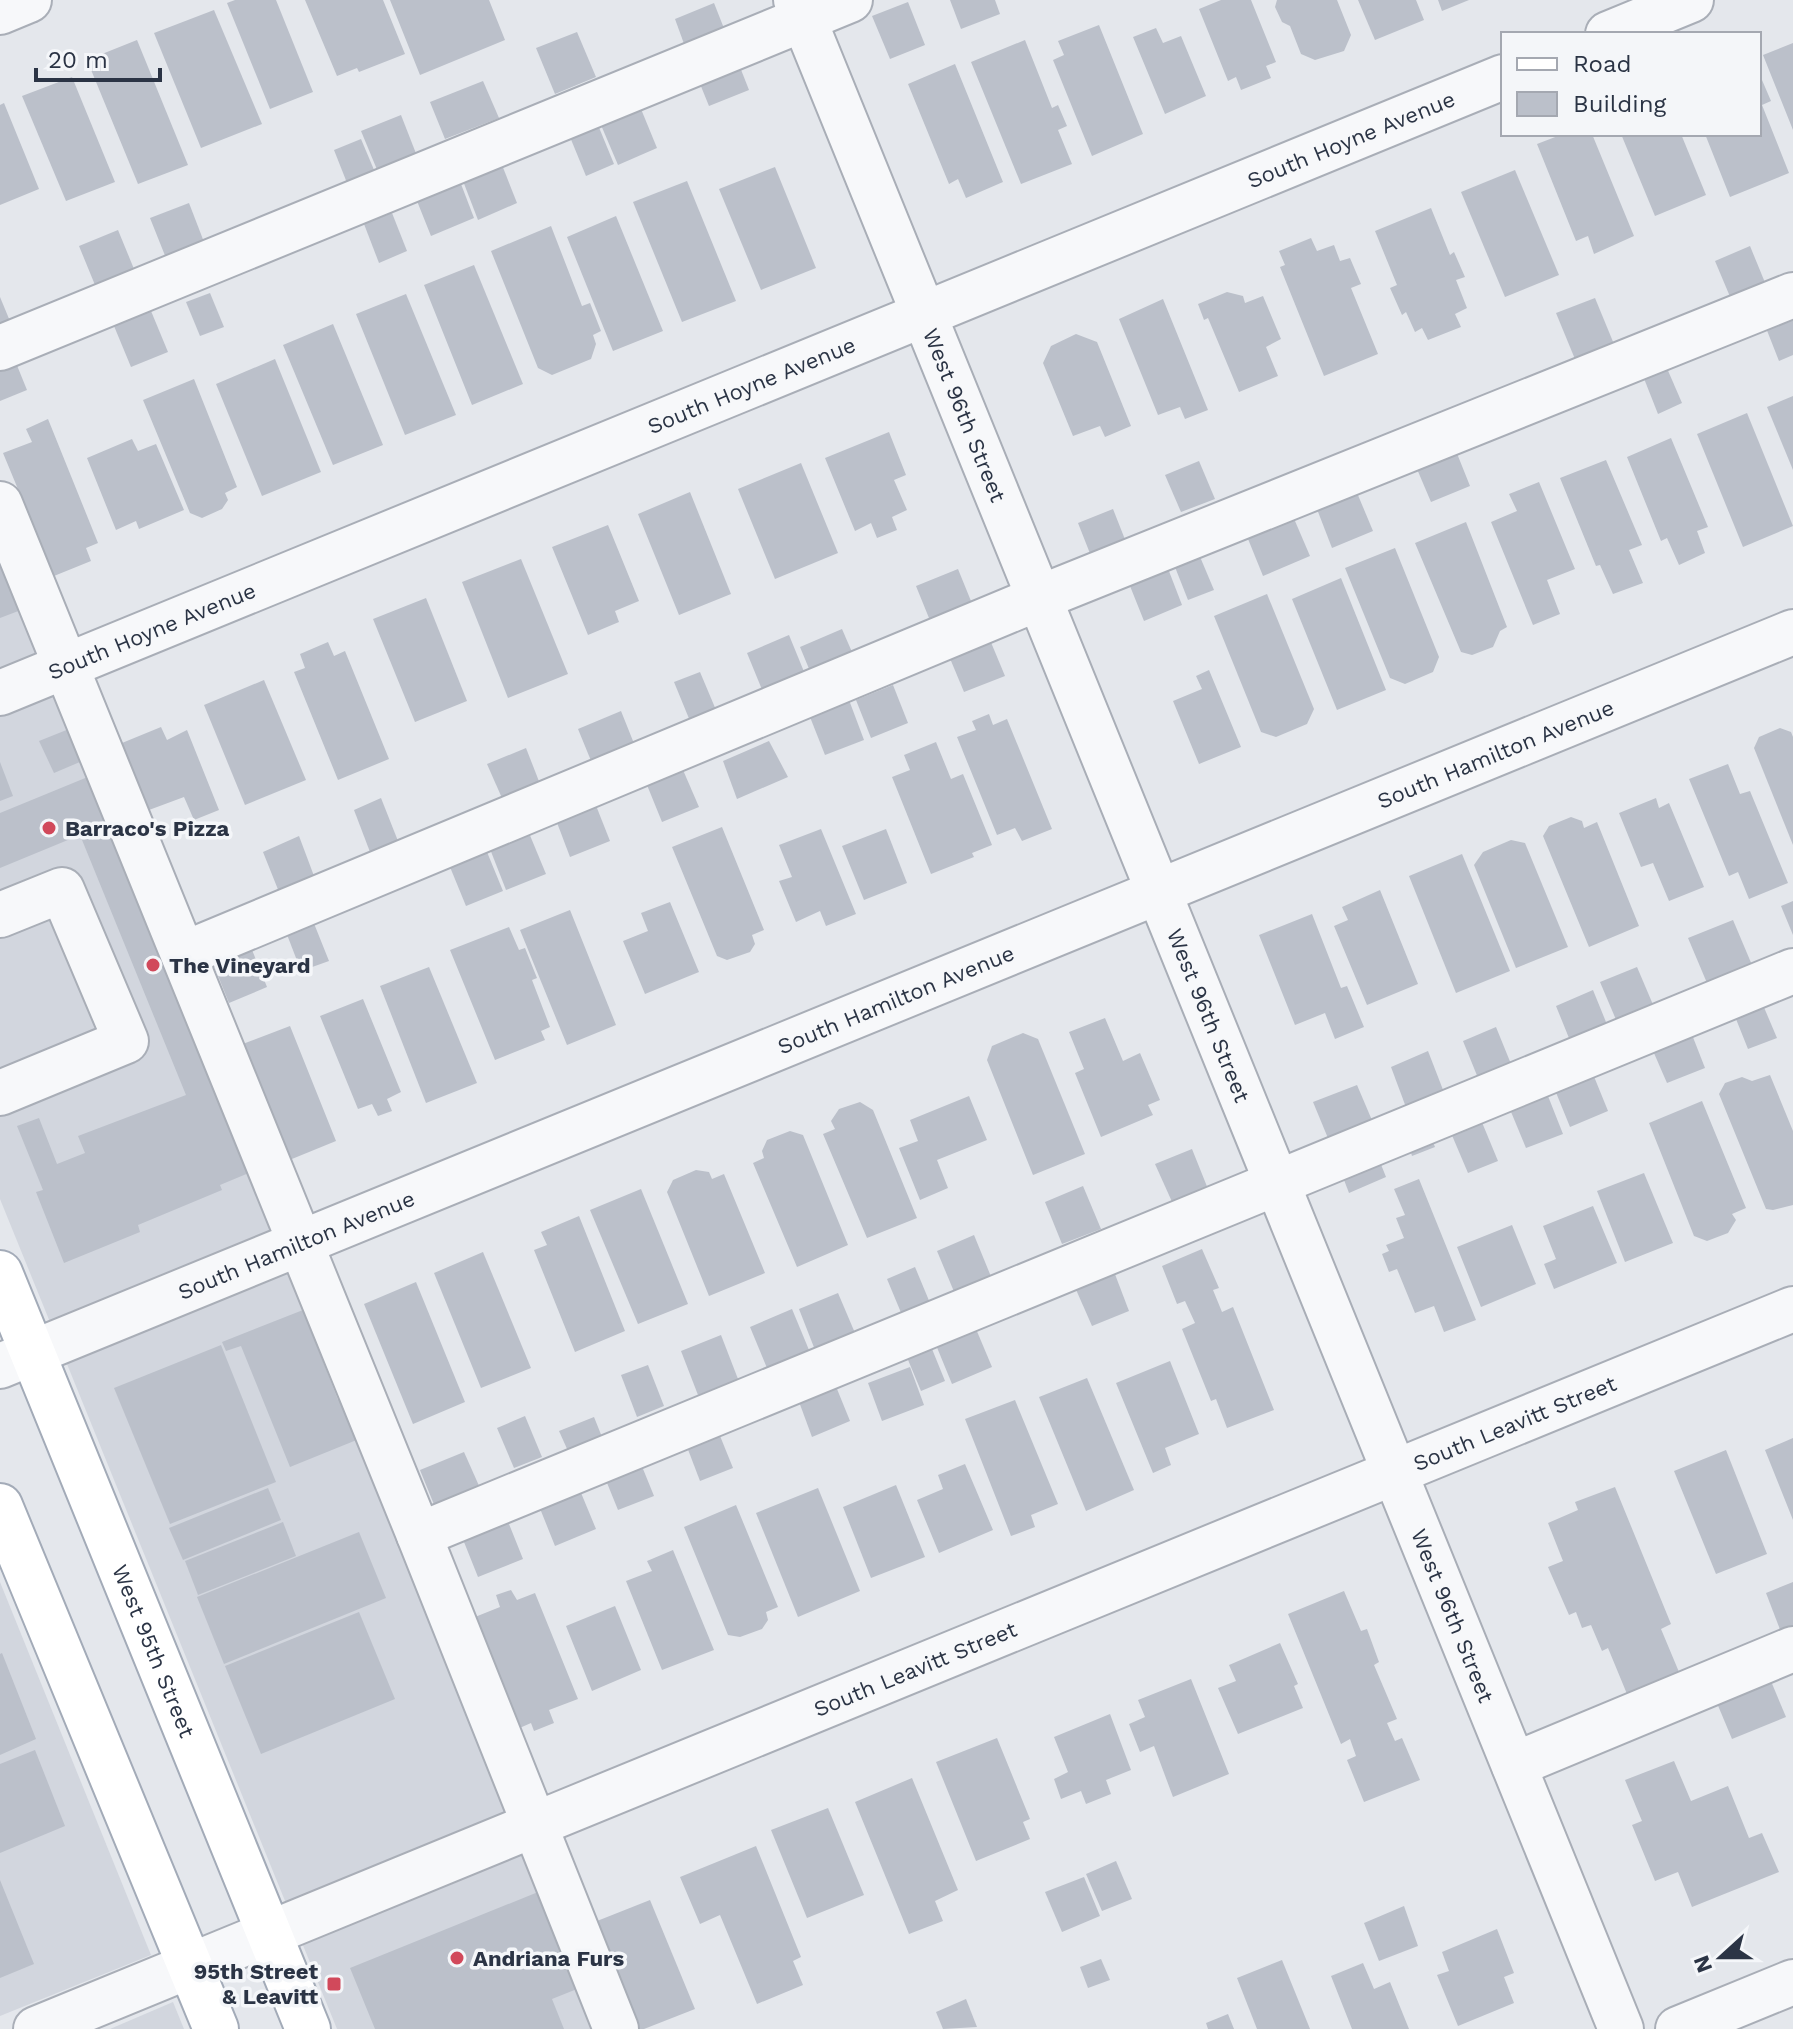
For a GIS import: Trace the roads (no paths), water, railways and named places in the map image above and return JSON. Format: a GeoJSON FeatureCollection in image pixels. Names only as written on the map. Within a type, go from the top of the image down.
{"type":"FeatureCollection","features":[{"type":"Feature","properties":{"kind":"main road","name":"West 95th Street"},"geometry":{"type":"LineString","coordinates":[[0,1273],[16,1359],[269,1933],[308,2029]]}},
{"type":"Feature","properties":{"kind":"main road"},"geometry":{"type":"LineString","coordinates":[[0,1506],[216,2029]]}},
{"type":"Feature","properties":{"kind":"street"},"geometry":{"type":"LineString","coordinates":[[0,12],[29,0]]}},
{"type":"Feature","properties":{"kind":"street"},"geometry":{"type":"LineString","coordinates":[[0,348],[800,10],[850,0]]}},
{"type":"Feature","properties":{"kind":"street"},"geometry":{"type":"LineString","coordinates":[[1613,32],[1691,0]]}},
{"type":"Feature","properties":{"kind":"street","name":"West 96th Street"},"geometry":{"type":"LineString","coordinates":[[800,10],[1621,2029]]}},
{"type":"Feature","properties":{"kind":"street","name":"South Hoyne Avenue"},"geometry":{"type":"LineString","coordinates":[[0,693],[1501,78]]}},
{"type":"Feature","properties":{"kind":"street"},"geometry":{"type":"LineString","coordinates":[[184,954],[1039,598],[1793,295]]}},
{"type":"Feature","properties":{"kind":"street"},"geometry":{"type":"LineString","coordinates":[[0,504],[301,1242],[616,2029]]}},
{"type":"Feature","properties":{"kind":"street","name":"South Hamilton Avenue"},"geometry":{"type":"LineString","coordinates":[[16,1359],[1793,632]]}},
{"type":"Feature","properties":{"kind":"street"},"geometry":{"type":"LineString","coordinates":[[0,915],[62,890],[126,1041],[0,1093]]}},
{"type":"Feature","properties":{"kind":"street"},"geometry":{"type":"LineString","coordinates":[[419,1535],[1793,971]]}},
{"type":"Feature","properties":{"kind":"street","name":"South Leavitt Street"},"geometry":{"type":"LineString","coordinates":[[36,2029],[1793,1309]]}},
{"type":"Feature","properties":{"kind":"street"},"geometry":{"type":"LineString","coordinates":[[1514,1765],[1793,1649]]}},
{"type":"Feature","properties":{"kind":"street"},"geometry":{"type":"LineString","coordinates":[[1678,2029],[1793,1982]]}},
{"type":"Feature","properties":{"kind":"place","name":"Barraco's Pizza"},"geometry":{"type":"Point","coordinates":[49,828]}},
{"type":"Feature","properties":{"kind":"place","name":"The Vineyard"},"geometry":{"type":"Point","coordinates":[153,965]}},
{"type":"Feature","properties":{"kind":"place","name":"Andriana Furs"},"geometry":{"type":"Point","coordinates":[457,1958]}},
{"type":"Feature","properties":{"kind":"place","name":"95th Street & Leavitt"},"geometry":{"type":"Point","coordinates":[334,1984]}}]}
